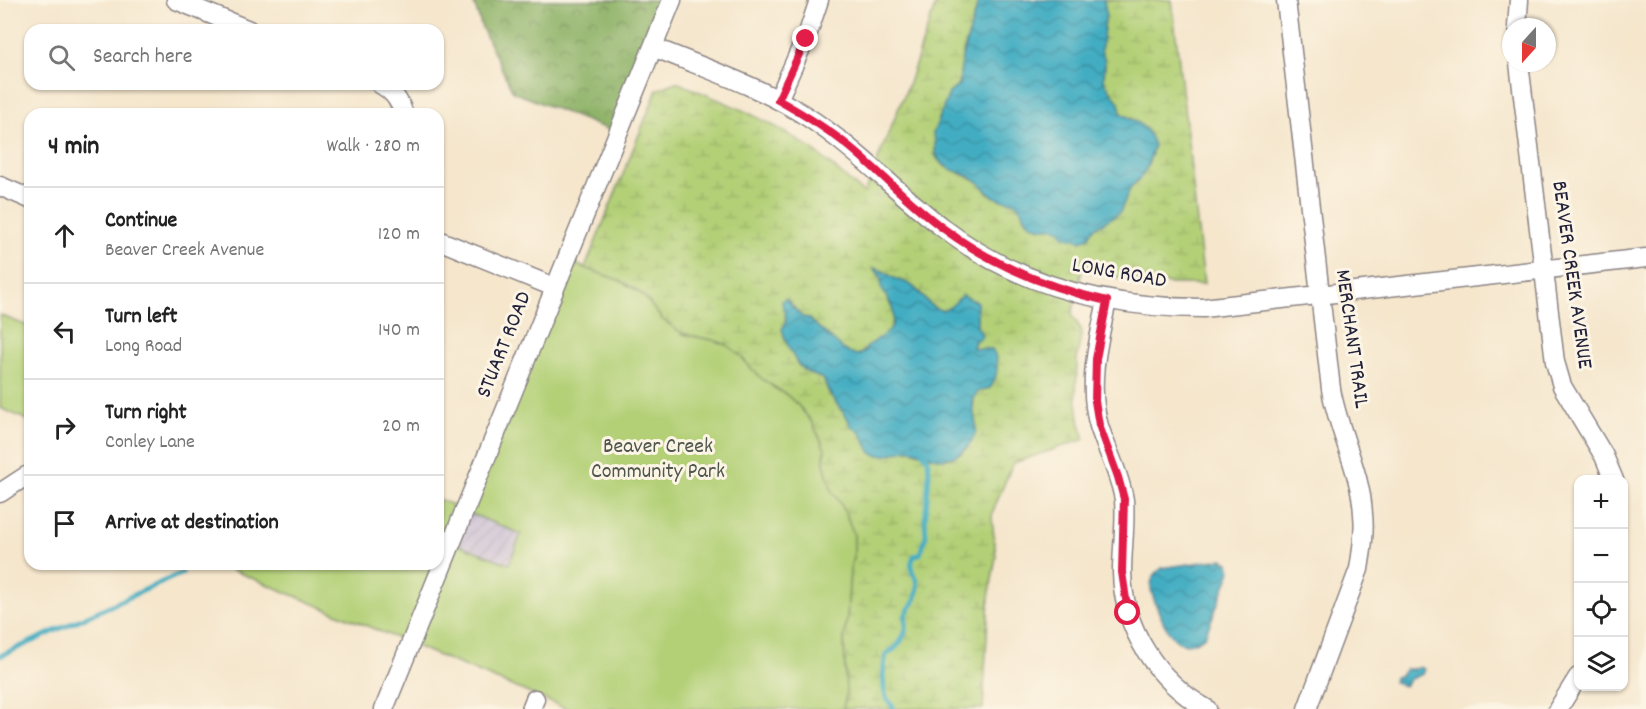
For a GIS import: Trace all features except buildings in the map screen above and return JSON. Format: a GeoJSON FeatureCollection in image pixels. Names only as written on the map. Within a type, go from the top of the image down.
{"type":"FeatureCollection","features":[{"type":"Feature","properties":{"kind":"street"},"geometry":{"type":"LineString","coordinates":[[176,0],[234,24]]}},
{"type":"Feature","properties":{"kind":"street","name":"STUART ROAD"},"geometry":{"type":"LineString","coordinates":[[444,560],[672,0]]}},
{"type":"Feature","properties":{"kind":"street"},"geometry":{"type":"LineString","coordinates":[[778,100],[809,30],[819,0]]}},
{"type":"Feature","properties":{"kind":"street","name":"MERCHANT TRAIL"},"geometry":{"type":"LineString","coordinates":[[1286,0],[1333,403],[1359,487],[1364,526],[1359,569],[1307,709]]}},
{"type":"Feature","properties":{"kind":"street"},"geometry":{"type":"LineString","coordinates":[[1518,18],[1519,0]]}},
{"type":"Feature","properties":{"kind":"street","name":"LONG ROAD"},"geometry":{"type":"LineString","coordinates":[[652,47],[756,89],[806,116],[837,137],[937,224],[982,254],[1018,273],[1049,285],[1107,301],[1159,307],[1203,308],[1646,258]]}},
{"type":"Feature","properties":{"kind":"street","name":"BEAVER CREEK AVENUE"},"geometry":{"type":"LineString","coordinates":[[1520,72],[1555,362],[1562,386],[1604,456],[1612,475]]}},
{"type":"Feature","properties":{"kind":"street"},"geometry":{"type":"LineString","coordinates":[[389,90],[401,107]]}},
{"type":"Feature","properties":{"kind":"street"},"geometry":{"type":"LineString","coordinates":[[0,186],[24,196]]}},
{"type":"Feature","properties":{"kind":"street"},"geometry":{"type":"LineString","coordinates":[[444,242],[554,287]]}},
{"type":"Feature","properties":{"kind":"street"},"geometry":{"type":"LineString","coordinates":[[1107,301],[1096,359],[1095,401],[1099,425],[1124,499],[1122,572],[1128,613],[1136,636],[1154,663],[1180,690],[1207,709]]}},
{"type":"Feature","properties":{"kind":"street"},"geometry":{"type":"LineString","coordinates":[[0,493],[24,478]]}},
{"type":"Feature","properties":{"kind":"street","name":"STUART ROAD"},"geometry":{"type":"LineString","coordinates":[[384,709],[440,570]]}},
{"type":"Feature","properties":{"kind":"street"},"geometry":{"type":"LineString","coordinates":[[1558,709],[1574,683]]}},
{"type":"Feature","properties":{"kind":"shaded area"},"geometry":{"type":"Polygon","coordinates":[[[464,510],[521,534],[509,564],[452,542],[464,510]]]}},
{"type":"Feature","properties":{"kind":"green space"},"geometry":{"type":"Polygon","coordinates":[[[473,0],[672,0],[617,133],[513,92],[482,28],[473,0]]]}},
{"type":"Feature","properties":{"kind":"green space"},"geometry":{"type":"Polygon","coordinates":[[[937,0],[979,0],[962,57],[959,85],[949,93],[936,126],[935,154],[946,167],[976,180],[988,193],[1012,202],[1047,227],[1060,229],[1064,236],[1081,241],[1094,227],[1120,212],[1130,189],[1144,173],[1154,145],[1139,123],[1121,113],[1119,103],[1104,81],[1105,62],[1101,51],[1106,13],[1104,0],[1172,0],[1204,284],[1129,280],[1082,270],[1072,315],[1082,331],[1077,356],[1076,398],[1085,439],[1013,463],[993,511],[996,556],[989,597],[983,709],[843,709],[846,695],[844,637],[854,535],[841,504],[832,491],[824,463],[825,449],[812,422],[787,395],[762,379],[739,354],[727,345],[683,334],[662,319],[644,296],[635,289],[621,281],[585,268],[657,90],[676,82],[762,119],[810,148],[864,193],[909,83],[937,0]],[[874,269],[892,309],[893,321],[888,333],[861,354],[853,354],[843,349],[809,319],[801,316],[788,300],[784,337],[798,365],[823,379],[830,395],[851,426],[861,433],[871,453],[896,453],[911,450],[946,459],[962,453],[973,439],[975,419],[973,411],[976,394],[997,367],[996,361],[986,348],[973,348],[979,329],[977,302],[962,296],[950,308],[938,310],[911,285],[874,269]]]}},
{"type":"Feature","properties":{"kind":"green space","name":"Beaver Creek Community Park"},"geometry":{"type":"Polygon","coordinates":[[[565,260],[621,281],[644,296],[662,319],[683,334],[727,345],[774,388],[787,395],[812,422],[825,449],[824,463],[832,491],[841,503],[854,535],[844,637],[846,695],[843,709],[567,709],[232,570],[444,570],[444,502],[464,510],[565,260]],[[464,511],[452,542],[509,564],[521,534],[464,511]]]}},
{"type":"Feature","properties":{"kind":"green space"},"geometry":{"type":"Polygon","coordinates":[[[0,315],[24,325],[24,418],[0,408],[0,315]]]}},
{"type":"Feature","properties":{"kind":"water"},"geometry":{"type":"Polygon","coordinates":[[[979,0],[1104,0],[1106,13],[1101,51],[1105,62],[1104,81],[1119,103],[1121,113],[1145,128],[1154,145],[1144,173],[1130,189],[1120,212],[1094,228],[1088,238],[1081,241],[1064,236],[1056,228],[1042,228],[1031,224],[1026,220],[1022,209],[1015,203],[999,199],[976,180],[947,167],[937,157],[933,134],[949,93],[959,85],[962,57],[979,0]]]}},
{"type":"Feature","properties":{"kind":"water"},"geometry":{"type":"Polygon","coordinates":[[[873,268],[911,285],[937,309],[943,310],[950,307],[962,295],[977,302],[977,326],[982,335],[980,339],[975,340],[973,348],[992,349],[997,364],[996,374],[990,388],[980,391],[974,397],[976,430],[972,440],[961,453],[940,459],[907,450],[889,455],[871,453],[861,433],[851,426],[823,379],[801,368],[788,346],[782,329],[786,320],[782,305],[785,298],[801,316],[809,319],[850,353],[857,355],[863,353],[867,347],[890,330],[893,311],[881,288],[880,276],[873,268]]]}},
{"type":"Feature","properties":{"kind":"water"},"geometry":{"type":"Polygon","coordinates":[[[1222,559],[1229,563],[1231,571],[1205,636],[1189,644],[1177,640],[1167,630],[1160,615],[1151,590],[1152,579],[1162,568],[1222,559]]]}},
{"type":"Feature","properties":{"kind":"water"},"geometry":{"type":"Polygon","coordinates":[[[1419,667],[1424,669],[1423,674],[1410,679],[1405,686],[1394,683],[1394,677],[1399,676],[1406,669],[1419,667]]]}},
{"type":"Feature","properties":{"kind":"waterway"},"geometry":{"type":"LineString","coordinates":[[894,709],[886,697],[883,673],[886,654],[899,644],[903,636],[906,614],[914,602],[918,588],[911,565],[914,556],[920,554],[926,536],[929,474],[928,459],[921,448]]}},
{"type":"Feature","properties":{"kind":"waterway"},"geometry":{"type":"LineString","coordinates":[[0,656],[182,573]]}},
{"type":"Feature","properties":{"kind":"route"},"geometry":{"type":"LineString","coordinates":[[806,39],[778,100],[837,137],[924,213],[982,254],[1018,273],[1049,285],[1107,301],[1096,359],[1095,401],[1099,425],[1124,499],[1122,572],[1128,613]]}}]}
